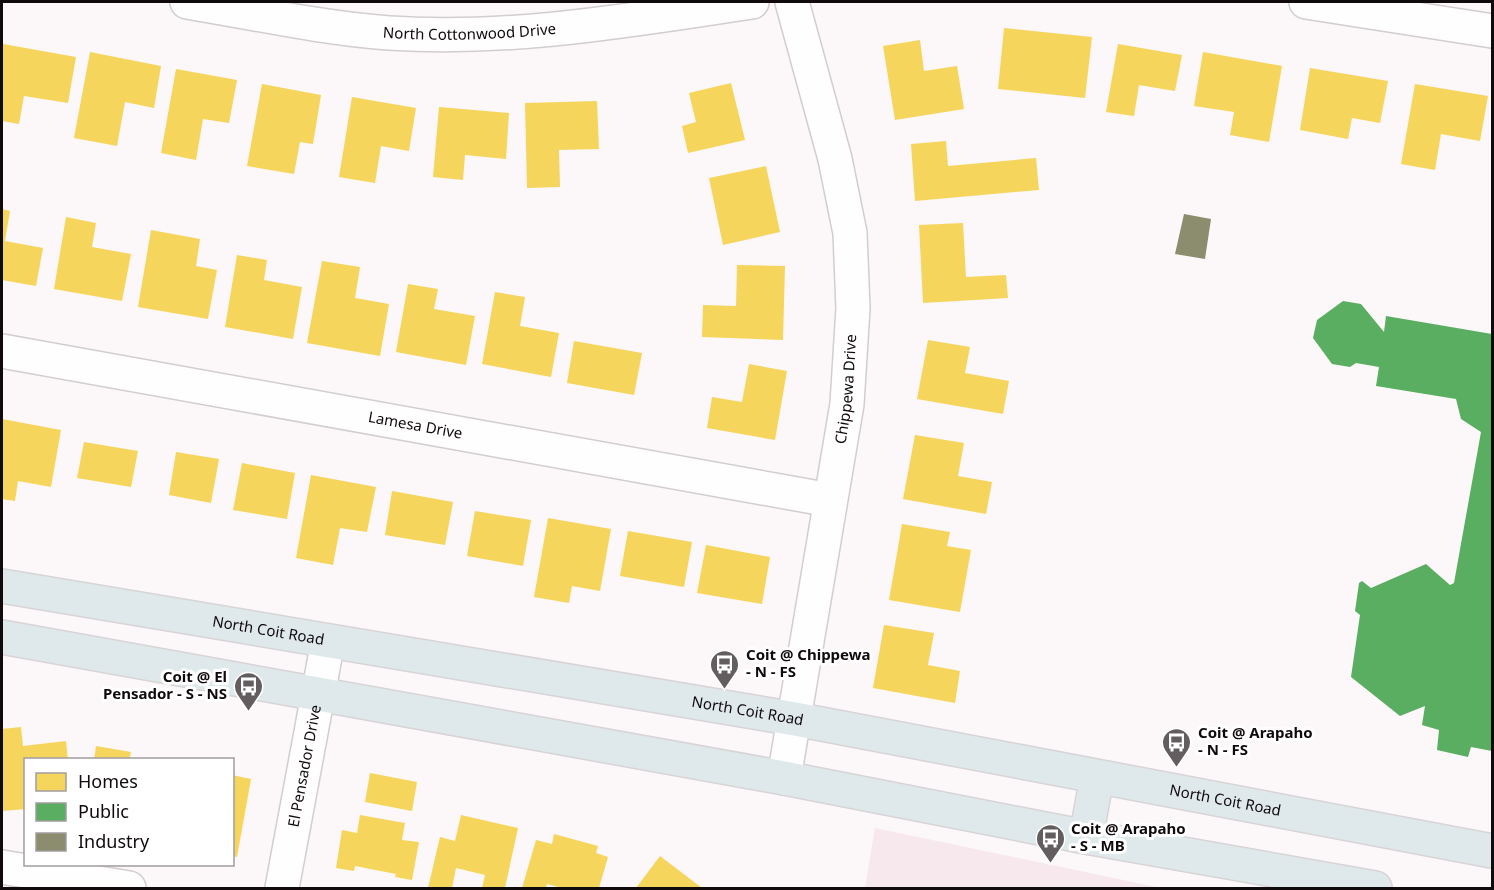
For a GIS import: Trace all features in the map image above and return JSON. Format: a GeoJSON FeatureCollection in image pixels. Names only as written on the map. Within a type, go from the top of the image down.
{"type":"FeatureCollection","features":[{"type":"Feature","properties":{"kind":"main road","name":"North Coit Road"},"geometry":{"type":"LineString","coordinates":[[2,586],[795,719],[1492,851]]}},
{"type":"Feature","properties":{"kind":"main road"},"geometry":{"type":"LineString","coordinates":[[2,637],[784,777],[1086,837],[1375,888]]}},
{"type":"Feature","properties":{"kind":"main road"},"geometry":{"type":"LineString","coordinates":[[1086,837],[1097,777]]}},
{"type":"Feature","properties":{"kind":"street","name":"North Cottonwood Drive"},"geometry":{"type":"LineString","coordinates":[[187,2],[388,33],[458,35],[596,26],[752,2]]}},
{"type":"Feature","properties":{"kind":"street","name":"Chippewa Drive"},"geometry":{"type":"LineString","coordinates":[[784,777],[847,404],[853,308],[850,233],[835,159],[792,2]]}},
{"type":"Feature","properties":{"kind":"street"},"geometry":{"type":"LineString","coordinates":[[1306,2],[1492,31]]}},
{"type":"Feature","properties":{"kind":"street","name":"Lamesa Drive"},"geometry":{"type":"LineString","coordinates":[[2,351],[830,500]]}},
{"type":"Feature","properties":{"kind":"street","name":"El Pensador Drive"},"geometry":{"type":"LineString","coordinates":[[282,888],[328,641]]}},
{"type":"Feature","properties":{"kind":"street"},"geometry":{"type":"LineString","coordinates":[[2,867],[129,888]]}},
{"type":"Feature","properties":{"kind":"shaded area"},"geometry":{"type":"Polygon","coordinates":[[[875,828],[1161,888],[865,888],[875,828]]]}},
{"type":"Feature","properties":{"kind":"building: Homes"},"geometry":{"type":"Polygon","coordinates":[[[1004,28],[1092,37],[1085,98],[998,89],[1004,28]]]}},
{"type":"Feature","properties":{"kind":"building: Homes"},"geometry":{"type":"Polygon","coordinates":[[[920,40],[924,71],[957,66],[964,109],[895,120],[883,46],[920,40]]]}},
{"type":"Feature","properties":{"kind":"building: Homes"},"geometry":{"type":"Polygon","coordinates":[[[3,44],[76,57],[68,103],[24,96],[19,124],[2,121],[3,44]]]}},
{"type":"Feature","properties":{"kind":"building: Homes"},"geometry":{"type":"Polygon","coordinates":[[[1118,44],[1182,55],[1175,91],[1139,85],[1134,116],[1106,112],[1118,44]]]}},
{"type":"Feature","properties":{"kind":"building: Homes"},"geometry":{"type":"Polygon","coordinates":[[[90,52],[161,66],[154,108],[125,102],[117,146],[74,138],[90,52]]]}},
{"type":"Feature","properties":{"kind":"building: Homes"},"geometry":{"type":"Polygon","coordinates":[[[1203,52],[1282,66],[1269,142],[1230,135],[1234,112],[1194,106],[1203,52]]]}},
{"type":"Feature","properties":{"kind":"building: Homes"},"geometry":{"type":"Polygon","coordinates":[[[1310,68],[1388,81],[1380,123],[1352,118],[1348,139],[1300,130],[1310,68]]]}},
{"type":"Feature","properties":{"kind":"building: Homes"},"geometry":{"type":"Polygon","coordinates":[[[176,69],[237,80],[229,123],[203,119],[196,160],[161,153],[176,69]]]}},
{"type":"Feature","properties":{"kind":"building: Homes"},"geometry":{"type":"Polygon","coordinates":[[[731,83],[745,140],[688,153],[682,126],[696,122],[689,93],[731,83]]]}},
{"type":"Feature","properties":{"kind":"building: Homes"},"geometry":{"type":"Polygon","coordinates":[[[262,84],[321,95],[313,144],[300,142],[294,174],[247,166],[262,84]]]}},
{"type":"Feature","properties":{"kind":"building: Homes"},"geometry":{"type":"Polygon","coordinates":[[[1415,84],[1488,96],[1480,141],[1441,134],[1435,170],[1401,164],[1415,84]]]}},
{"type":"Feature","properties":{"kind":"building: Homes"},"geometry":{"type":"Polygon","coordinates":[[[352,97],[416,108],[409,151],[381,146],[375,183],[339,177],[352,97]]]}},
{"type":"Feature","properties":{"kind":"building: Homes"},"geometry":{"type":"Polygon","coordinates":[[[597,101],[599,149],[559,150],[560,187],[527,188],[525,103],[597,101]]]}},
{"type":"Feature","properties":{"kind":"building: Homes"},"geometry":{"type":"Polygon","coordinates":[[[439,107],[509,113],[506,159],[465,155],[463,180],[433,177],[439,107]]]}},
{"type":"Feature","properties":{"kind":"building: Homes"},"geometry":{"type":"Polygon","coordinates":[[[946,141],[948,166],[1036,158],[1039,190],[915,201],[911,144],[946,141]]]}},
{"type":"Feature","properties":{"kind":"building: Homes"},"geometry":{"type":"Polygon","coordinates":[[[766,166],[780,232],[723,245],[709,178],[766,166]]]}},
{"type":"Feature","properties":{"kind":"building: Homes"},"geometry":{"type":"Polygon","coordinates":[[[2,209],[10,211],[5,241],[43,248],[36,286],[2,280],[2,209]]]}},
{"type":"Feature","properties":{"kind":"building: Homes"},"geometry":{"type":"Polygon","coordinates":[[[66,217],[96,223],[92,247],[131,254],[122,301],[54,289],[66,217]]]}},
{"type":"Feature","properties":{"kind":"building: Homes"},"geometry":{"type":"Polygon","coordinates":[[[963,223],[966,277],[1006,275],[1008,298],[923,303],[919,225],[963,223]]]}},
{"type":"Feature","properties":{"kind":"building: Homes"},"geometry":{"type":"Polygon","coordinates":[[[151,230],[200,239],[196,266],[217,270],[208,319],[138,307],[151,230]]]}},
{"type":"Feature","properties":{"kind":"building: Homes"},"geometry":{"type":"Polygon","coordinates":[[[237,255],[267,260],[264,280],[302,287],[293,339],[225,327],[237,255]]]}},
{"type":"Feature","properties":{"kind":"building: Homes"},"geometry":{"type":"Polygon","coordinates":[[[322,261],[360,267],[355,298],[389,304],[380,356],[307,343],[322,261]]]}},
{"type":"Feature","properties":{"kind":"building: Homes"},"geometry":{"type":"Polygon","coordinates":[[[737,265],[785,266],[783,340],[702,337],[703,305],[736,306],[737,265]]]}},
{"type":"Feature","properties":{"kind":"building: Homes"},"geometry":{"type":"Polygon","coordinates":[[[408,284],[438,289],[434,309],[475,316],[466,365],[396,352],[408,284]]]}},
{"type":"Feature","properties":{"kind":"building: Homes"},"geometry":{"type":"Polygon","coordinates":[[[495,292],[525,297],[520,326],[559,333],[551,377],[482,364],[495,292]]]}},
{"type":"Feature","properties":{"kind":"building: Homes"},"geometry":{"type":"Polygon","coordinates":[[[928,340],[970,347],[965,373],[1009,381],[1003,414],[917,399],[928,340]]]}},
{"type":"Feature","properties":{"kind":"building: Homes"},"geometry":{"type":"Polygon","coordinates":[[[574,341],[642,353],[634,395],[567,383],[574,341]]]}},
{"type":"Feature","properties":{"kind":"building: Homes"},"geometry":{"type":"Polygon","coordinates":[[[749,364],[787,371],[775,440],[707,428],[712,397],[742,402],[749,364]]]}},
{"type":"Feature","properties":{"kind":"building: Homes"},"geometry":{"type":"Polygon","coordinates":[[[2,419],[61,430],[51,487],[18,481],[15,501],[2,499],[2,419]]]}},
{"type":"Feature","properties":{"kind":"building: Homes"},"geometry":{"type":"Polygon","coordinates":[[[915,435],[964,443],[958,476],[992,482],[986,514],[903,499],[915,435]]]}},
{"type":"Feature","properties":{"kind":"building: Homes"},"geometry":{"type":"Polygon","coordinates":[[[84,442],[138,451],[131,487],[77,478],[84,442]]]}},
{"type":"Feature","properties":{"kind":"building: Homes"},"geometry":{"type":"Polygon","coordinates":[[[176,452],[219,459],[211,503],[169,495],[176,452]]]}},
{"type":"Feature","properties":{"kind":"building: Homes"},"geometry":{"type":"Polygon","coordinates":[[[242,463],[295,473],[287,519],[233,510],[242,463]]]}},
{"type":"Feature","properties":{"kind":"building: Homes"},"geometry":{"type":"Polygon","coordinates":[[[311,475],[376,487],[367,532],[340,528],[333,565],[296,558],[311,475]]]}},
{"type":"Feature","properties":{"kind":"building: Homes"},"geometry":{"type":"Polygon","coordinates":[[[392,491],[453,502],[445,545],[385,535],[392,491]]]}},
{"type":"Feature","properties":{"kind":"building: Homes"},"geometry":{"type":"Polygon","coordinates":[[[475,511],[531,520],[523,566],[467,556],[475,511]]]}},
{"type":"Feature","properties":{"kind":"building: Homes"},"geometry":{"type":"Polygon","coordinates":[[[548,518],[611,529],[600,591],[572,586],[569,603],[534,597],[548,518]]]}},
{"type":"Feature","properties":{"kind":"building: Homes"},"geometry":{"type":"Polygon","coordinates":[[[902,524],[950,532],[947,546],[971,550],[960,612],[889,600],[902,524]]]}},
{"type":"Feature","properties":{"kind":"building: Homes"},"geometry":{"type":"Polygon","coordinates":[[[628,531],[692,542],[684,587],[620,576],[628,531]]]}},
{"type":"Feature","properties":{"kind":"building: Homes"},"geometry":{"type":"Polygon","coordinates":[[[706,545],[770,557],[762,604],[697,593],[706,545]]]}},
{"type":"Feature","properties":{"kind":"building: Homes"},"geometry":{"type":"Polygon","coordinates":[[[884,625],[934,633],[928,665],[960,671],[955,703],[873,688],[884,625]]]}},
{"type":"Feature","properties":{"kind":"building: Homes"},"geometry":{"type":"Polygon","coordinates":[[[21,727],[23,746],[66,741],[68,758],[24,758],[24,809],[2,811],[2,729],[21,727]]]}},
{"type":"Feature","properties":{"kind":"building: Homes"},"geometry":{"type":"Polygon","coordinates":[[[96,746],[131,752],[130,758],[94,758],[96,746]]]}},
{"type":"Feature","properties":{"kind":"building: Homes"},"geometry":{"type":"Polygon","coordinates":[[[370,773],[417,782],[412,811],[365,802],[370,773]]]}},
{"type":"Feature","properties":{"kind":"building: Homes"},"geometry":{"type":"Polygon","coordinates":[[[234,775],[251,779],[237,857],[234,856],[234,775]]]}},
{"type":"Feature","properties":{"kind":"building: Homes"},"geometry":{"type":"Polygon","coordinates":[[[360,815],[405,823],[402,840],[419,842],[412,880],[395,877],[396,874],[355,866],[354,871],[336,868],[342,830],[357,833],[360,815]]]}},
{"type":"Feature","properties":{"kind":"building: Homes"},"geometry":{"type":"Polygon","coordinates":[[[461,815],[518,828],[505,888],[482,888],[485,875],[456,868],[452,888],[428,888],[440,837],[455,841],[461,815]]]}},
{"type":"Feature","properties":{"kind":"building: Homes"},"geometry":{"type":"Polygon","coordinates":[[[554,834],[598,846],[596,853],[608,857],[599,888],[562,888],[547,884],[546,888],[522,888],[536,840],[552,844],[554,834]]]}},
{"type":"Feature","properties":{"kind":"building: Homes"},"geometry":{"type":"Polygon","coordinates":[[[660,856],[702,888],[636,888],[660,856]]]}},
{"type":"Feature","properties":{"kind":"building: Public"},"geometry":{"type":"Polygon","coordinates":[[[1343,301],[1361,304],[1384,332],[1386,316],[1492,334],[1492,751],[1471,747],[1468,757],[1437,750],[1439,730],[1422,725],[1425,706],[1400,716],[1351,677],[1360,615],[1355,611],[1359,583],[1362,581],[1371,588],[1426,564],[1450,585],[1454,583],[1481,432],[1461,419],[1456,399],[1376,386],[1379,367],[1356,363],[1350,367],[1332,364],[1313,338],[1317,320],[1343,301]]]}},
{"type":"Feature","properties":{"kind":"building: Industry"},"geometry":{"type":"Polygon","coordinates":[[[1184,214],[1211,219],[1205,259],[1175,254],[1184,214]]]}},
{"type":"Feature","properties":{"kind":"place","name":"Coit @ Chippewa - N - FS"},"geometry":{"type":"Point","coordinates":[725,690]}},
{"type":"Feature","properties":{"kind":"place","name":"Coit @ El Pensador - S - NS"},"geometry":{"type":"Point","coordinates":[248,712]}},
{"type":"Feature","properties":{"kind":"place","name":"Coit @ Arapaho - N - FS"},"geometry":{"type":"Point","coordinates":[1177,768]}},
{"type":"Feature","properties":{"kind":"place","name":"Coit @ Arapaho - S - MB"},"geometry":{"type":"Point","coordinates":[1050,864]}}]}
